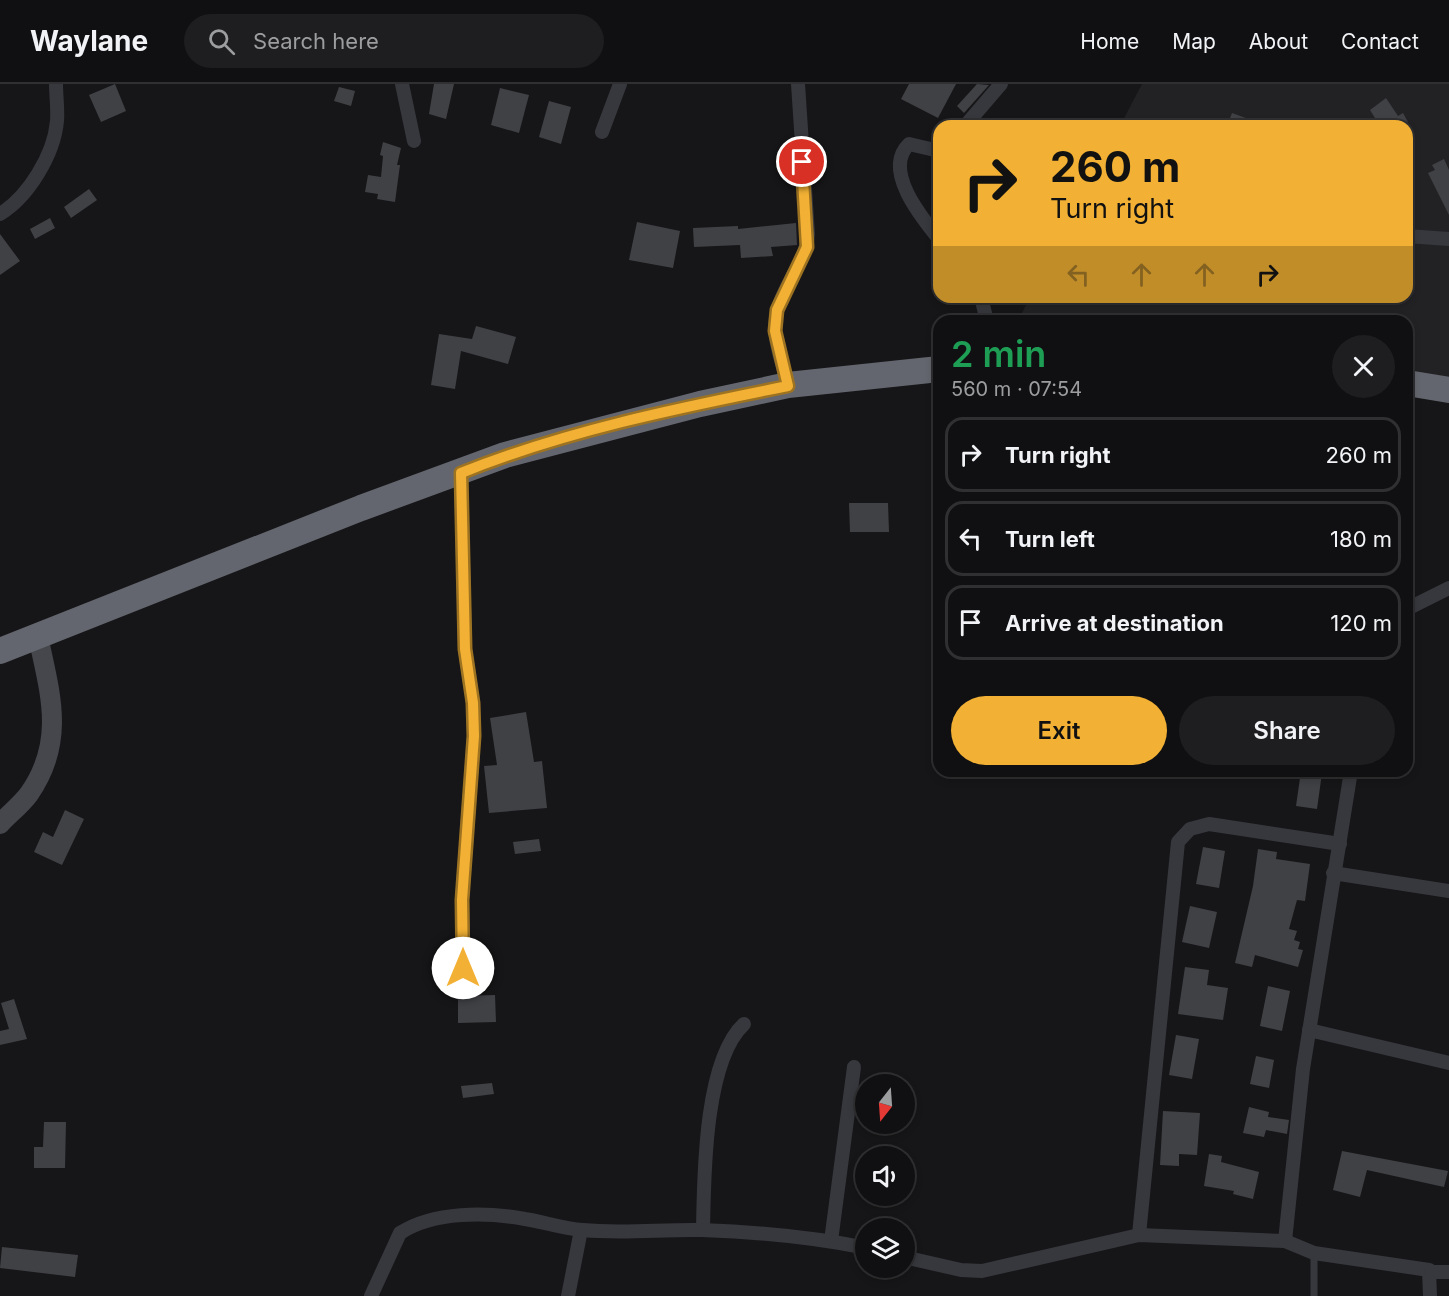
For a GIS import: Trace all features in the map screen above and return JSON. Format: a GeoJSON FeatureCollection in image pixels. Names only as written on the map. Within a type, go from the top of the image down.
{"type":"FeatureCollection","features":[{"type":"Feature","properties":{"kind":"highway"},"geometry":{"type":"LineString","coordinates":[[0,651],[361,508],[505,455],[574,435],[788,386],[933,370]]}},
{"type":"Feature","properties":{"kind":"highway"},"geometry":{"type":"LineString","coordinates":[[1413,384],[1449,390]]}},
{"type":"Feature","properties":{"kind":"street"},"geometry":{"type":"LineString","coordinates":[[0,214],[13,206],[29,186],[51,144],[57,122],[56,84]]}},
{"type":"Feature","properties":{"kind":"street"},"geometry":{"type":"LineString","coordinates":[[402,84],[414,141]]}},
{"type":"Feature","properties":{"kind":"street"},"geometry":{"type":"LineString","coordinates":[[602,132],[620,84]]}},
{"type":"Feature","properties":{"kind":"street"},"geometry":{"type":"LineString","coordinates":[[788,386],[775,331],[777,310],[804,256],[808,234],[798,84]]}},
{"type":"Feature","properties":{"kind":"street"},"geometry":{"type":"LineString","coordinates":[[970,120],[1001,84]]}},
{"type":"Feature","properties":{"kind":"street"},"geometry":{"type":"LineString","coordinates":[[933,150],[909,144],[904,149],[900,160],[901,174],[909,197],[933,231]]}},
{"type":"Feature","properties":{"kind":"street"},"geometry":{"type":"LineString","coordinates":[[1413,236],[1449,239]]}},
{"type":"Feature","properties":{"kind":"street"},"geometry":{"type":"LineString","coordinates":[[461,473],[465,649],[473,703],[474,736],[462,900],[463,968]]}},
{"type":"Feature","properties":{"kind":"street"},"geometry":{"type":"LineString","coordinates":[[1413,606],[1449,588]]}},
{"type":"Feature","properties":{"kind":"street"},"geometry":{"type":"LineString","coordinates":[[0,824],[34,785],[53,734],[52,698],[39,636]]}},
{"type":"Feature","properties":{"kind":"street"},"geometry":{"type":"LineString","coordinates":[[1285,1241],[1309,1030],[1350,777]]}},
{"type":"Feature","properties":{"kind":"street"},"geometry":{"type":"LineString","coordinates":[[1139,1235],[1179,842],[1190,829],[1209,824],[1340,844]]}},
{"type":"Feature","properties":{"kind":"street"},"geometry":{"type":"LineString","coordinates":[[1333,873],[1449,891]]}},
{"type":"Feature","properties":{"kind":"street"},"geometry":{"type":"LineString","coordinates":[[703,1230],[707,1126],[731,1036],[744,1024]]}},
{"type":"Feature","properties":{"kind":"street"},"geometry":{"type":"LineString","coordinates":[[1309,1030],[1449,1063]]}},
{"type":"Feature","properties":{"kind":"street"},"geometry":{"type":"LineString","coordinates":[[831,1241],[854,1067]]}},
{"type":"Feature","properties":{"kind":"street"},"geometry":{"type":"LineString","coordinates":[[371,1296],[400,1233],[408,1228],[458,1216],[523,1218],[581,1230],[703,1230],[831,1241],[855,1246]]}},
{"type":"Feature","properties":{"kind":"street"},"geometry":{"type":"LineString","coordinates":[[568,1296],[581,1230]]}},
{"type":"Feature","properties":{"kind":"street"},"geometry":{"type":"LineString","coordinates":[[915,1260],[961,1270],[982,1271],[1139,1235],[1285,1241],[1314,1253],[1431,1272],[1449,1272]]}},
{"type":"Feature","properties":{"kind":"street"},"geometry":{"type":"LineString","coordinates":[[1430,1296],[1431,1272]]}},
{"type":"Feature","properties":{"kind":"lane"},"geometry":{"type":"LineString","coordinates":[[1314,1253],[1314,1296]]}},
{"type":"Feature","properties":{"kind":"shaded area"},"geometry":{"type":"Polygon","coordinates":[[[1142,84],[1449,84],[1449,387],[1413,381],[1413,315],[1021,315],[1027,303],[1413,303],[1413,120],[1123,120],[1142,84]]]}},
{"type":"Feature","properties":{"kind":"building"},"geometry":{"type":"Polygon","coordinates":[[[115,84],[126,111],[101,122],[89,95],[115,84]]]}},
{"type":"Feature","properties":{"kind":"building"},"geometry":{"type":"Polygon","coordinates":[[[434,84],[454,84],[446,119],[429,114],[434,84]]]}},
{"type":"Feature","properties":{"kind":"building"},"geometry":{"type":"Polygon","coordinates":[[[909,84],[956,84],[938,118],[901,99],[909,84]]]}},
{"type":"Feature","properties":{"kind":"building"},"geometry":{"type":"Polygon","coordinates":[[[977,84],[989,85],[964,113],[957,106],[977,84]]]}},
{"type":"Feature","properties":{"kind":"building"},"geometry":{"type":"Polygon","coordinates":[[[339,87],[355,91],[351,106],[334,101],[339,87]]]}},
{"type":"Feature","properties":{"kind":"building"},"geometry":{"type":"Polygon","coordinates":[[[500,88],[529,95],[519,133],[491,125],[500,88]]]}},
{"type":"Feature","properties":{"kind":"building"},"geometry":{"type":"Polygon","coordinates":[[[1386,98],[1398,116],[1403,113],[1407,120],[1376,120],[1370,110],[1386,98]]]}},
{"type":"Feature","properties":{"kind":"building"},"geometry":{"type":"Polygon","coordinates":[[[549,101],[571,107],[561,144],[539,137],[549,101]]]}},
{"type":"Feature","properties":{"kind":"building"},"geometry":{"type":"Polygon","coordinates":[[[1232,113],[1251,120],[1229,120],[1232,113]]]}},
{"type":"Feature","properties":{"kind":"building"},"geometry":{"type":"Polygon","coordinates":[[[383,142],[401,148],[397,165],[400,165],[395,202],[377,199],[378,194],[365,192],[368,175],[381,177],[383,156],[380,155],[383,142]]]}},
{"type":"Feature","properties":{"kind":"building"},"geometry":{"type":"Polygon","coordinates":[[[1444,159],[1449,170],[1449,215],[1428,173],[1435,170],[1432,165],[1444,159]]]}},
{"type":"Feature","properties":{"kind":"building"},"geometry":{"type":"Polygon","coordinates":[[[89,189],[97,200],[71,218],[64,207],[89,189]]]}},
{"type":"Feature","properties":{"kind":"building"},"geometry":{"type":"Polygon","coordinates":[[[50,218],[55,228],[35,239],[30,229],[50,218]]]}},
{"type":"Feature","properties":{"kind":"building"},"geometry":{"type":"Polygon","coordinates":[[[637,222],[680,231],[673,268],[629,260],[637,222]]]}},
{"type":"Feature","properties":{"kind":"building"},"geometry":{"type":"Polygon","coordinates":[[[796,223],[797,245],[771,247],[773,256],[741,258],[740,245],[694,247],[693,228],[738,226],[738,229],[796,223]]]}},
{"type":"Feature","properties":{"kind":"building"},"geometry":{"type":"Polygon","coordinates":[[[0,234],[20,261],[0,275],[0,234]]]}},
{"type":"Feature","properties":{"kind":"building"},"geometry":{"type":"Polygon","coordinates":[[[476,326],[516,337],[508,364],[461,351],[455,389],[431,385],[439,334],[472,339],[476,326]]]}},
{"type":"Feature","properties":{"kind":"building"},"geometry":{"type":"Polygon","coordinates":[[[849,503],[888,503],[889,532],[850,532],[849,503]]]}},
{"type":"Feature","properties":{"kind":"building"},"geometry":{"type":"Polygon","coordinates":[[[526,712],[534,762],[542,761],[547,808],[489,813],[484,766],[497,765],[490,718],[526,712]]]}},
{"type":"Feature","properties":{"kind":"building"},"geometry":{"type":"Polygon","coordinates":[[[1300,777],[1321,777],[1317,809],[1296,806],[1300,777]]]}},
{"type":"Feature","properties":{"kind":"building"},"geometry":{"type":"Polygon","coordinates":[[[65,810],[84,819],[62,865],[34,852],[43,832],[53,837],[65,810]]]}},
{"type":"Feature","properties":{"kind":"building"},"geometry":{"type":"Polygon","coordinates":[[[539,839],[541,851],[515,854],[513,842],[539,839]]]}},
{"type":"Feature","properties":{"kind":"building"},"geometry":{"type":"Polygon","coordinates":[[[1203,847],[1225,851],[1219,888],[1196,884],[1203,847]]]}},
{"type":"Feature","properties":{"kind":"building"},"geometry":{"type":"Polygon","coordinates":[[[1258,849],[1277,852],[1276,859],[1310,864],[1305,901],[1297,900],[1289,929],[1297,931],[1294,940],[1300,942],[1298,949],[1303,950],[1298,967],[1255,955],[1252,967],[1235,963],[1253,886],[1258,849]]]}},
{"type":"Feature","properties":{"kind":"building"},"geometry":{"type":"Polygon","coordinates":[[[1190,906],[1217,912],[1209,948],[1182,942],[1190,906]]]}},
{"type":"Feature","properties":{"kind":"building"},"geometry":{"type":"Polygon","coordinates":[[[1185,967],[1209,970],[1207,985],[1228,988],[1223,1020],[1178,1014],[1185,967]]]}},
{"type":"Feature","properties":{"kind":"building"},"geometry":{"type":"Polygon","coordinates":[[[1268,986],[1290,991],[1282,1031],[1260,1026],[1268,986]]]}},
{"type":"Feature","properties":{"kind":"building"},"geometry":{"type":"Polygon","coordinates":[[[495,995],[496,1022],[458,1023],[458,996],[495,995]]]}},
{"type":"Feature","properties":{"kind":"building"},"geometry":{"type":"Polygon","coordinates":[[[14,999],[27,1039],[0,1045],[0,1031],[9,1029],[1,1003],[14,999]]]}},
{"type":"Feature","properties":{"kind":"building"},"geometry":{"type":"Polygon","coordinates":[[[1176,1035],[1199,1039],[1192,1079],[1169,1075],[1176,1035]]]}},
{"type":"Feature","properties":{"kind":"building"},"geometry":{"type":"Polygon","coordinates":[[[1256,1056],[1274,1060],[1269,1088],[1250,1084],[1256,1056]]]}},
{"type":"Feature","properties":{"kind":"building"},"geometry":{"type":"Polygon","coordinates":[[[492,1083],[494,1094],[463,1098],[461,1086],[492,1083]]]}},
{"type":"Feature","properties":{"kind":"building"},"geometry":{"type":"Polygon","coordinates":[[[1249,1107],[1269,1112],[1268,1117],[1289,1120],[1287,1134],[1266,1130],[1264,1137],[1243,1133],[1249,1107]]]}},
{"type":"Feature","properties":{"kind":"building"},"geometry":{"type":"Polygon","coordinates":[[[1163,1111],[1200,1113],[1197,1155],[1179,1154],[1179,1166],[1160,1165],[1163,1111]]]}},
{"type":"Feature","properties":{"kind":"building"},"geometry":{"type":"Polygon","coordinates":[[[44,1122],[66,1122],[65,1168],[34,1168],[34,1147],[43,1147],[44,1122]]]}},
{"type":"Feature","properties":{"kind":"building"},"geometry":{"type":"Polygon","coordinates":[[[1342,1151],[1448,1171],[1444,1187],[1367,1170],[1360,1197],[1333,1190],[1342,1151]]]}},
{"type":"Feature","properties":{"kind":"building"},"geometry":{"type":"Polygon","coordinates":[[[1209,1154],[1222,1156],[1221,1162],[1259,1172],[1253,1199],[1233,1194],[1234,1191],[1204,1186],[1209,1154]]]}},
{"type":"Feature","properties":{"kind":"building"},"geometry":{"type":"Polygon","coordinates":[[[2,1247],[78,1255],[75,1277],[0,1268],[2,1247]]]}},
{"type":"Feature","properties":{"kind":"route"},"geometry":{"type":"LineString","coordinates":[[463,968],[462,900],[474,736],[473,703],[465,649],[461,473],[505,455],[574,435],[700,404],[788,386],[775,331],[777,310],[807,247],[802,162]]}}]}
